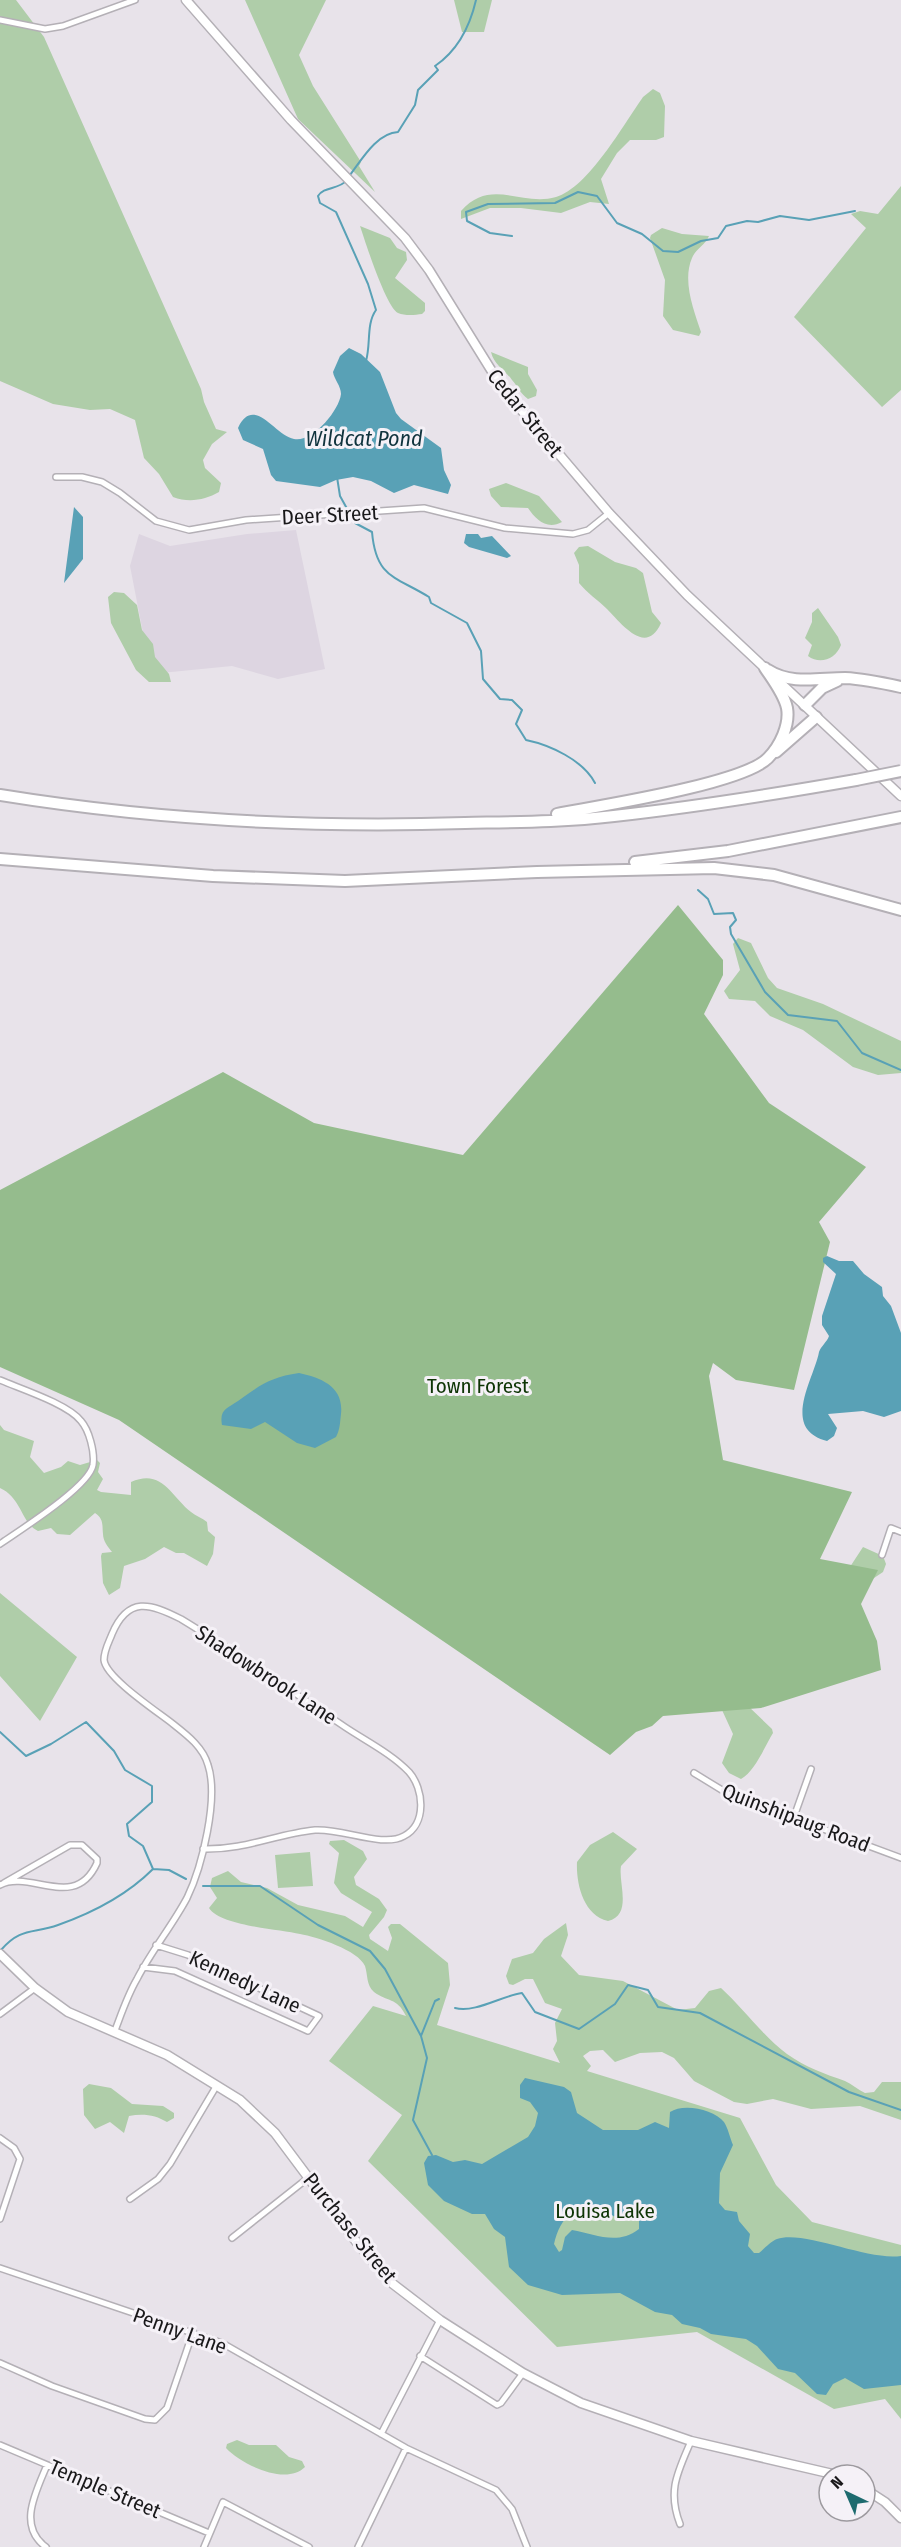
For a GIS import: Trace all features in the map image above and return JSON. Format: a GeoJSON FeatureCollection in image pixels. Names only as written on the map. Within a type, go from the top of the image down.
{"type":"FeatureCollection","features":[{"type":"Feature","properties":{"kind":"highway"},"geometry":{"type":"LineString","coordinates":[[765,668],[776,675],[793,679],[846,678],[901,687]]}},
{"type":"Feature","properties":{"kind":"highway"},"geometry":{"type":"LineString","coordinates":[[765,668],[784,700],[787,713],[784,733],[768,758]]}},
{"type":"Feature","properties":{"kind":"highway"},"geometry":{"type":"LineString","coordinates":[[805,705],[822,688],[846,678]]}},
{"type":"Feature","properties":{"kind":"highway"},"geometry":{"type":"LineString","coordinates":[[515,822],[634,800],[725,778],[768,758],[816,717]]}},
{"type":"Feature","properties":{"kind":"highway"},"geometry":{"type":"LineString","coordinates":[[0,795],[149,814],[267,822],[358,825],[515,822],[623,815],[774,795],[901,771]]}},
{"type":"Feature","properties":{"kind":"highway"},"geometry":{"type":"LineString","coordinates":[[537,872],[728,851],[899,818]]}},
{"type":"Feature","properties":{"kind":"highway"},"geometry":{"type":"LineString","coordinates":[[0,859],[213,876],[345,881],[678,867],[744,870],[774,875],[901,910]]}},
{"type":"Feature","properties":{"kind":"main road","name":"Cedar Street"},"geometry":{"type":"LineString","coordinates":[[186,0],[265,92],[412,247],[496,379],[609,513],[687,595],[901,796]]}},
{"type":"Feature","properties":{"kind":"main road","name":"Purchase Street"},"geometry":{"type":"LineString","coordinates":[[0,1954],[35,1988],[68,2012],[166,2055],[217,2085],[260,2116],[373,2264],[393,2284],[440,2320],[522,2373],[581,2403],[691,2441],[817,2470]]}},
{"type":"Feature","properties":{"kind":"main road"},"geometry":{"type":"LineString","coordinates":[[877,2496],[901,2518]]}},
{"type":"Feature","properties":{"kind":"street"},"geometry":{"type":"LineString","coordinates":[[0,20],[45,29],[63,26],[135,0]]}},
{"type":"Feature","properties":{"kind":"street","name":"Deer Street"},"geometry":{"type":"LineString","coordinates":[[56,477],[82,477],[106,484],[156,521],[180,529],[204,529],[246,520],[434,509],[505,528],[573,534],[588,530],[609,513]]}},
{"type":"Feature","properties":{"kind":"street"},"geometry":{"type":"LineString","coordinates":[[0,1380],[64,1409],[81,1420],[90,1440],[93,1465],[80,1485],[0,1544]]}},
{"type":"Feature","properties":{"kind":"street"},"geometry":{"type":"LineString","coordinates":[[882,1555],[891,1528],[901,1532]]}},
{"type":"Feature","properties":{"kind":"street","name":"Shadowbrook Lane"},"geometry":{"type":"LineString","coordinates":[[136,1606],[159,1608],[182,1619],[311,1704],[402,1766],[414,1779],[418,1792],[419,1820],[408,1833],[395,1839],[381,1840],[346,1832],[317,1830],[236,1849],[203,1849],[211,1782],[204,1756],[192,1740],[129,1689],[111,1673],[105,1663],[106,1649],[117,1622],[128,1610],[136,1606]]}},
{"type":"Feature","properties":{"kind":"street"},"geometry":{"type":"LineString","coordinates":[[795,1814],[811,1769]]}},
{"type":"Feature","properties":{"kind":"street","name":"Quinshipaug Road"},"geometry":{"type":"LineString","coordinates":[[694,1773],[730,1795],[795,1814],[823,1829],[901,1858]]}},
{"type":"Feature","properties":{"kind":"street"},"geometry":{"type":"LineString","coordinates":[[70,1845],[82,1845],[97,1863],[89,1876],[69,1887],[54,1888],[23,1882],[2,1884],[70,1845]]}},
{"type":"Feature","properties":{"kind":"street"},"geometry":{"type":"LineString","coordinates":[[114,2033],[143,1966],[192,1888],[203,1849]]}},
{"type":"Feature","properties":{"kind":"street","name":"Kennedy Lane"},"geometry":{"type":"LineString","coordinates":[[143,1966],[175,1971],[308,2031],[319,2016],[188,1955],[156,1945]]}},
{"type":"Feature","properties":{"kind":"street"},"geometry":{"type":"LineString","coordinates":[[0,2014],[35,1988]]}},
{"type":"Feature","properties":{"kind":"street"},"geometry":{"type":"LineString","coordinates":[[130,2199],[158,2179],[181,2146],[217,2085]]}},
{"type":"Feature","properties":{"kind":"street"},"geometry":{"type":"LineString","coordinates":[[0,2138],[14,2148],[20,2159],[0,2219]]}},
{"type":"Feature","properties":{"kind":"street"},"geometry":{"type":"LineString","coordinates":[[232,2238],[308,2178]]}},
{"type":"Feature","properties":{"kind":"street","name":"Penny Lane"},"geometry":{"type":"LineString","coordinates":[[0,2268],[222,2343],[406,2448],[500,2493],[512,2509],[527,2547]]}},
{"type":"Feature","properties":{"kind":"street"},"geometry":{"type":"LineString","coordinates":[[381,2434],[440,2320]]}},
{"type":"Feature","properties":{"kind":"street"},"geometry":{"type":"LineString","coordinates":[[0,2363],[62,2390],[155,2420],[168,2408],[192,2332]]}},
{"type":"Feature","properties":{"kind":"street"},"geometry":{"type":"LineString","coordinates":[[420,2356],[496,2405],[506,2397],[522,2373]]}},
{"type":"Feature","properties":{"kind":"street"},"geometry":{"type":"LineString","coordinates":[[680,2524],[673,2506],[672,2495],[675,2480],[691,2441]]}},
{"type":"Feature","properties":{"kind":"street","name":"Temple Street"},"geometry":{"type":"LineString","coordinates":[[0,2445],[209,2533]]}},
{"type":"Feature","properties":{"kind":"street"},"geometry":{"type":"LineString","coordinates":[[358,2547],[406,2448]]}},
{"type":"Feature","properties":{"kind":"street"},"geometry":{"type":"LineString","coordinates":[[46,2547],[34,2536],[30,2520],[36,2494],[47,2465]]}},
{"type":"Feature","properties":{"kind":"street"},"geometry":{"type":"LineString","coordinates":[[204,2547],[223,2502],[309,2547]]}},
{"type":"Feature","properties":{"kind":"shaded area"},"geometry":{"type":"Polygon","coordinates":[[[296,530],[325,669],[278,679],[232,666],[151,674],[130,566],[139,534],[170,546],[247,534],[296,530]]]}},
{"type":"Feature","properties":{"kind":"green space"},"geometry":{"type":"Polygon","coordinates":[[[0,0],[16,0],[44,37],[201,389],[216,429],[227,432],[212,444],[203,460],[205,468],[221,483],[219,492],[214,495],[191,500],[173,497],[159,474],[144,458],[135,420],[110,409],[90,410],[53,404],[0,381],[0,0]]]}},
{"type":"Feature","properties":{"kind":"green space"},"geometry":{"type":"Polygon","coordinates":[[[245,0],[326,0],[299,55],[313,86],[361,162],[359,166],[375,192],[298,119],[245,0]]]}},
{"type":"Feature","properties":{"kind":"green space"},"geometry":{"type":"Polygon","coordinates":[[[454,0],[492,0],[484,32],[462,32],[454,0]]]}},
{"type":"Feature","properties":{"kind":"green space"},"geometry":{"type":"Polygon","coordinates":[[[653,89],[660,93],[665,106],[664,137],[656,140],[630,140],[617,153],[601,179],[609,204],[590,202],[561,213],[521,208],[490,208],[461,219],[461,211],[472,201],[484,196],[495,194],[543,199],[556,197],[568,191],[593,169],[643,97],[653,89]]]}},
{"type":"Feature","properties":{"kind":"green space"},"geometry":{"type":"Polygon","coordinates":[[[901,186],[901,390],[882,407],[794,317],[866,228],[851,214],[860,211],[878,214],[901,186]]]}},
{"type":"Feature","properties":{"kind":"green space"},"geometry":{"type":"Polygon","coordinates":[[[360,226],[390,238],[397,248],[406,252],[407,260],[395,278],[425,303],[425,311],[422,314],[404,315],[393,308],[376,273],[360,226]]]}},
{"type":"Feature","properties":{"kind":"green space"},"geometry":{"type":"Polygon","coordinates":[[[662,228],[682,234],[709,236],[693,255],[688,276],[690,296],[701,332],[699,336],[673,330],[663,316],[665,280],[650,238],[662,228]]]}},
{"type":"Feature","properties":{"kind":"green space"},"geometry":{"type":"Polygon","coordinates":[[[491,352],[528,367],[528,374],[537,390],[536,396],[528,399],[525,397],[497,364],[491,352]]]}},
{"type":"Feature","properties":{"kind":"green space"},"geometry":{"type":"Polygon","coordinates":[[[506,483],[539,496],[562,522],[551,525],[538,520],[528,508],[501,507],[491,496],[489,489],[506,483]]]}},
{"type":"Feature","properties":{"kind":"green space"},"geometry":{"type":"Polygon","coordinates":[[[588,546],[615,562],[636,568],[643,573],[652,612],[661,623],[655,633],[648,637],[641,637],[626,629],[579,583],[579,565],[574,553],[579,547],[588,546]]]}},
{"type":"Feature","properties":{"kind":"green space"},"geometry":{"type":"Polygon","coordinates":[[[114,592],[124,593],[137,605],[142,630],[153,644],[155,657],[169,674],[171,682],[149,682],[136,670],[111,623],[108,597],[114,592]]]}},
{"type":"Feature","properties":{"kind":"green space"},"geometry":{"type":"Polygon","coordinates":[[[818,608],[841,645],[832,657],[822,660],[808,656],[812,645],[805,638],[812,622],[812,613],[818,608]]]}},
{"type":"Feature","properties":{"kind":"green space","name":"Town Forest"},"geometry":{"type":"Polygon","coordinates":[[[678,905],[723,960],[723,975],[704,1014],[769,1103],[866,1167],[819,1222],[830,1242],[794,1390],[736,1380],[713,1363],[709,1376],[723,1460],[852,1492],[820,1559],[878,1570],[861,1604],[877,1641],[881,1670],[761,1708],[663,1716],[652,1726],[636,1732],[610,1755],[119,1420],[0,1367],[0,1190],[223,1072],[314,1123],[463,1155],[678,905]]]}},
{"type":"Feature","properties":{"kind":"green space"},"geometry":{"type":"Polygon","coordinates":[[[738,938],[751,943],[768,978],[777,988],[823,1004],[901,1041],[901,1073],[878,1075],[853,1067],[803,1030],[770,1016],[755,1001],[729,999],[724,991],[740,970],[733,944],[738,938]]]}},
{"type":"Feature","properties":{"kind":"green space"},"geometry":{"type":"Polygon","coordinates":[[[0,1425],[4,1430],[34,1441],[30,1457],[44,1473],[61,1467],[68,1461],[80,1465],[97,1460],[100,1463],[98,1472],[103,1479],[97,1490],[101,1492],[131,1495],[131,1482],[142,1479],[158,1481],[191,1512],[207,1522],[208,1531],[215,1537],[213,1554],[207,1566],[184,1553],[176,1553],[164,1547],[145,1559],[124,1566],[120,1588],[109,1595],[103,1583],[101,1556],[102,1553],[112,1552],[104,1539],[102,1522],[95,1513],[70,1535],[57,1534],[51,1528],[38,1531],[28,1522],[13,1498],[0,1488],[0,1425]]]}},
{"type":"Feature","properties":{"kind":"green space"},"geometry":{"type":"Polygon","coordinates":[[[863,1547],[883,1556],[886,1564],[883,1572],[868,1582],[846,1573],[863,1547]]]}},
{"type":"Feature","properties":{"kind":"green space"},"geometry":{"type":"Polygon","coordinates":[[[0,1593],[77,1657],[40,1721],[0,1676],[0,1593]]]}},
{"type":"Feature","properties":{"kind":"green space"},"geometry":{"type":"Polygon","coordinates":[[[747,1705],[772,1729],[773,1733],[755,1764],[741,1779],[729,1773],[722,1763],[733,1734],[722,1710],[747,1705]]]}},
{"type":"Feature","properties":{"kind":"green space"},"geometry":{"type":"Polygon","coordinates":[[[613,1832],[637,1849],[621,1866],[622,1905],[616,1918],[608,1921],[599,1918],[587,1905],[580,1888],[577,1862],[590,1845],[613,1832]]]}},
{"type":"Feature","properties":{"kind":"green space","name":"Louisa Lake"},"geometry":{"type":"Polygon","coordinates":[[[344,1840],[363,1851],[367,1859],[354,1877],[356,1885],[379,1899],[387,1910],[369,1935],[370,1939],[388,1951],[392,1938],[388,1927],[391,1924],[400,1924],[448,1963],[450,1985],[437,2025],[560,2063],[553,2049],[557,2041],[555,2023],[562,2009],[545,2003],[533,1979],[525,1979],[513,1985],[509,1984],[506,1976],[512,1959],[533,1953],[544,1939],[566,1923],[568,1935],[561,1956],[579,1975],[623,1981],[678,2010],[695,2008],[709,1991],[721,1988],[770,2039],[801,2063],[845,2081],[865,2093],[874,2092],[882,2082],[901,2082],[901,2120],[860,2106],[811,2109],[773,2099],[747,2104],[734,2102],[694,2081],[674,2058],[662,2052],[640,2053],[615,2062],[603,2050],[590,2051],[583,2056],[591,2066],[587,2071],[740,2118],[776,2185],[812,2222],[901,2245],[901,2419],[885,2399],[834,2409],[697,2332],[557,2347],[368,2161],[402,2115],[329,2061],[373,2006],[406,2016],[403,2010],[371,1989],[365,1966],[361,1960],[346,1950],[326,1941],[291,1932],[237,1923],[215,1914],[209,1908],[217,1898],[210,1887],[212,1878],[228,1871],[241,1882],[267,1888],[298,1905],[345,1916],[363,1927],[372,1912],[341,1893],[334,1883],[339,1853],[329,1844],[330,1841],[344,1840]]]}},
{"type":"Feature","properties":{"kind":"green space"},"geometry":{"type":"Polygon","coordinates":[[[310,1852],[313,1886],[278,1888],[275,1855],[310,1852]]]}},
{"type":"Feature","properties":{"kind":"green space"},"geometry":{"type":"Polygon","coordinates":[[[89,2084],[111,2088],[132,2104],[163,2106],[174,2113],[174,2118],[167,2122],[154,2116],[134,2115],[129,2116],[124,2133],[110,2122],[95,2129],[84,2115],[83,2089],[89,2084]]]}},
{"type":"Feature","properties":{"kind":"green space"},"geometry":{"type":"Polygon","coordinates":[[[237,2440],[249,2445],[276,2445],[289,2457],[302,2461],[305,2467],[287,2474],[264,2471],[242,2461],[226,2448],[227,2444],[237,2440]]]}},
{"type":"Feature","properties":{"kind":"water","name":"Wildcat Pond"},"geometry":{"type":"Polygon","coordinates":[[[349,348],[361,354],[380,372],[396,413],[401,419],[441,448],[444,470],[451,485],[448,494],[414,485],[394,493],[371,481],[353,477],[336,480],[320,487],[276,481],[271,475],[263,449],[243,440],[238,428],[244,419],[251,415],[258,416],[294,439],[301,439],[316,431],[330,417],[339,401],[341,391],[333,372],[340,356],[349,348]]]}},
{"type":"Feature","properties":{"kind":"water"},"geometry":{"type":"Polygon","coordinates":[[[74,507],[83,517],[83,559],[64,583],[74,507]]]}},
{"type":"Feature","properties":{"kind":"water"},"geometry":{"type":"Polygon","coordinates":[[[466,534],[478,534],[481,538],[492,536],[511,556],[507,558],[469,547],[464,543],[466,534]]]}},
{"type":"Feature","properties":{"kind":"water"},"geometry":{"type":"Polygon","coordinates":[[[827,1256],[839,1261],[853,1261],[864,1274],[882,1287],[883,1296],[891,1306],[901,1333],[901,1411],[884,1417],[863,1411],[828,1414],[837,1428],[834,1436],[827,1441],[813,1435],[805,1426],[802,1415],[807,1389],[819,1352],[829,1336],[822,1325],[822,1316],[836,1274],[823,1262],[823,1258],[827,1256]]]}},
{"type":"Feature","properties":{"kind":"water"},"geometry":{"type":"Polygon","coordinates":[[[299,1373],[323,1381],[335,1390],[341,1405],[336,1437],[315,1448],[297,1443],[265,1422],[251,1429],[222,1425],[223,1412],[253,1390],[273,1379],[299,1373]]]}},
{"type":"Feature","properties":{"kind":"water","name":"Louisa Lake"},"geometry":{"type":"Polygon","coordinates":[[[525,2078],[564,2087],[571,2092],[577,2113],[603,2130],[638,2130],[655,2122],[669,2128],[670,2112],[683,2108],[706,2111],[719,2117],[725,2124],[733,2145],[720,2173],[719,2203],[725,2210],[737,2212],[739,2221],[750,2234],[748,2246],[754,2253],[759,2253],[777,2239],[789,2237],[871,2254],[901,2256],[901,2385],[864,2389],[845,2378],[833,2384],[826,2395],[817,2394],[795,2373],[778,2369],[757,2346],[746,2339],[711,2334],[700,2328],[682,2324],[672,2315],[655,2312],[620,2293],[562,2295],[528,2285],[509,2267],[505,2237],[494,2229],[485,2214],[472,2214],[444,2201],[428,2185],[424,2163],[428,2156],[436,2155],[453,2162],[465,2160],[482,2164],[528,2137],[535,2126],[538,2113],[530,2102],[520,2098],[520,2085],[525,2078]],[[574,2211],[563,2222],[554,2244],[559,2252],[562,2250],[565,2237],[572,2230],[614,2238],[631,2234],[639,2229],[639,2220],[633,2213],[608,2217],[591,2211],[574,2211]]]}},
{"type":"Feature","properties":{"kind":"waterway"},"geometry":{"type":"LineString","coordinates":[[350,175],[377,142],[390,133],[398,132],[415,105],[418,90],[438,70],[435,66],[450,53],[462,37],[476,0]]}},
{"type":"Feature","properties":{"kind":"waterway"},"geometry":{"type":"LineString","coordinates":[[347,180],[318,196],[320,203],[336,212],[368,284],[376,310],[371,321],[366,361]]}},
{"type":"Feature","properties":{"kind":"waterway"},"geometry":{"type":"LineString","coordinates":[[512,236],[490,233],[467,221],[466,212],[488,204],[555,203],[578,192],[597,196],[617,223],[642,234],[663,251],[678,252],[701,241],[718,238],[726,226],[747,221],[758,222],[780,216],[809,220],[855,211]]}},
{"type":"Feature","properties":{"kind":"waterway"},"geometry":{"type":"LineString","coordinates":[[337,477],[340,496],[355,523],[372,532],[378,559],[389,574],[429,597],[431,603],[467,623],[481,651],[483,679],[500,699],[512,700],[522,710],[516,724],[526,740],[565,755],[583,767],[595,783]]}},
{"type":"Feature","properties":{"kind":"waterway"},"geometry":{"type":"LineString","coordinates":[[698,890],[708,899],[714,914],[733,913],[736,920],[730,927],[731,934],[765,992],[788,1015],[837,1021],[862,1053],[901,1070]]}},
{"type":"Feature","properties":{"kind":"waterway"},"geometry":{"type":"LineString","coordinates":[[0,1732],[26,1756],[51,1744],[86,1722],[114,1751],[125,1770],[152,1786],[152,1802],[127,1824],[129,1836],[143,1846],[153,1869],[169,1870],[186,1879]]}},
{"type":"Feature","properties":{"kind":"waterway"},"geometry":{"type":"LineString","coordinates":[[1,1950],[21,1934],[49,1928],[96,1909],[132,1887],[153,1869]]}},
{"type":"Feature","properties":{"kind":"waterway"},"geometry":{"type":"LineString","coordinates":[[203,1886],[260,1886],[318,1925],[370,1951],[385,1969],[421,2036],[427,2058],[413,2120],[432,2155]]}},
{"type":"Feature","properties":{"kind":"waterway"},"geometry":{"type":"LineString","coordinates":[[455,2008],[480,2006],[522,1993],[535,2012],[579,2029],[615,2004],[628,1985],[648,1990],[658,2007],[700,2013],[849,2092],[901,2110]]}},
{"type":"Feature","properties":{"kind":"waterway"},"geometry":{"type":"LineString","coordinates":[[421,2036],[435,2001],[439,1999]]}}]}
